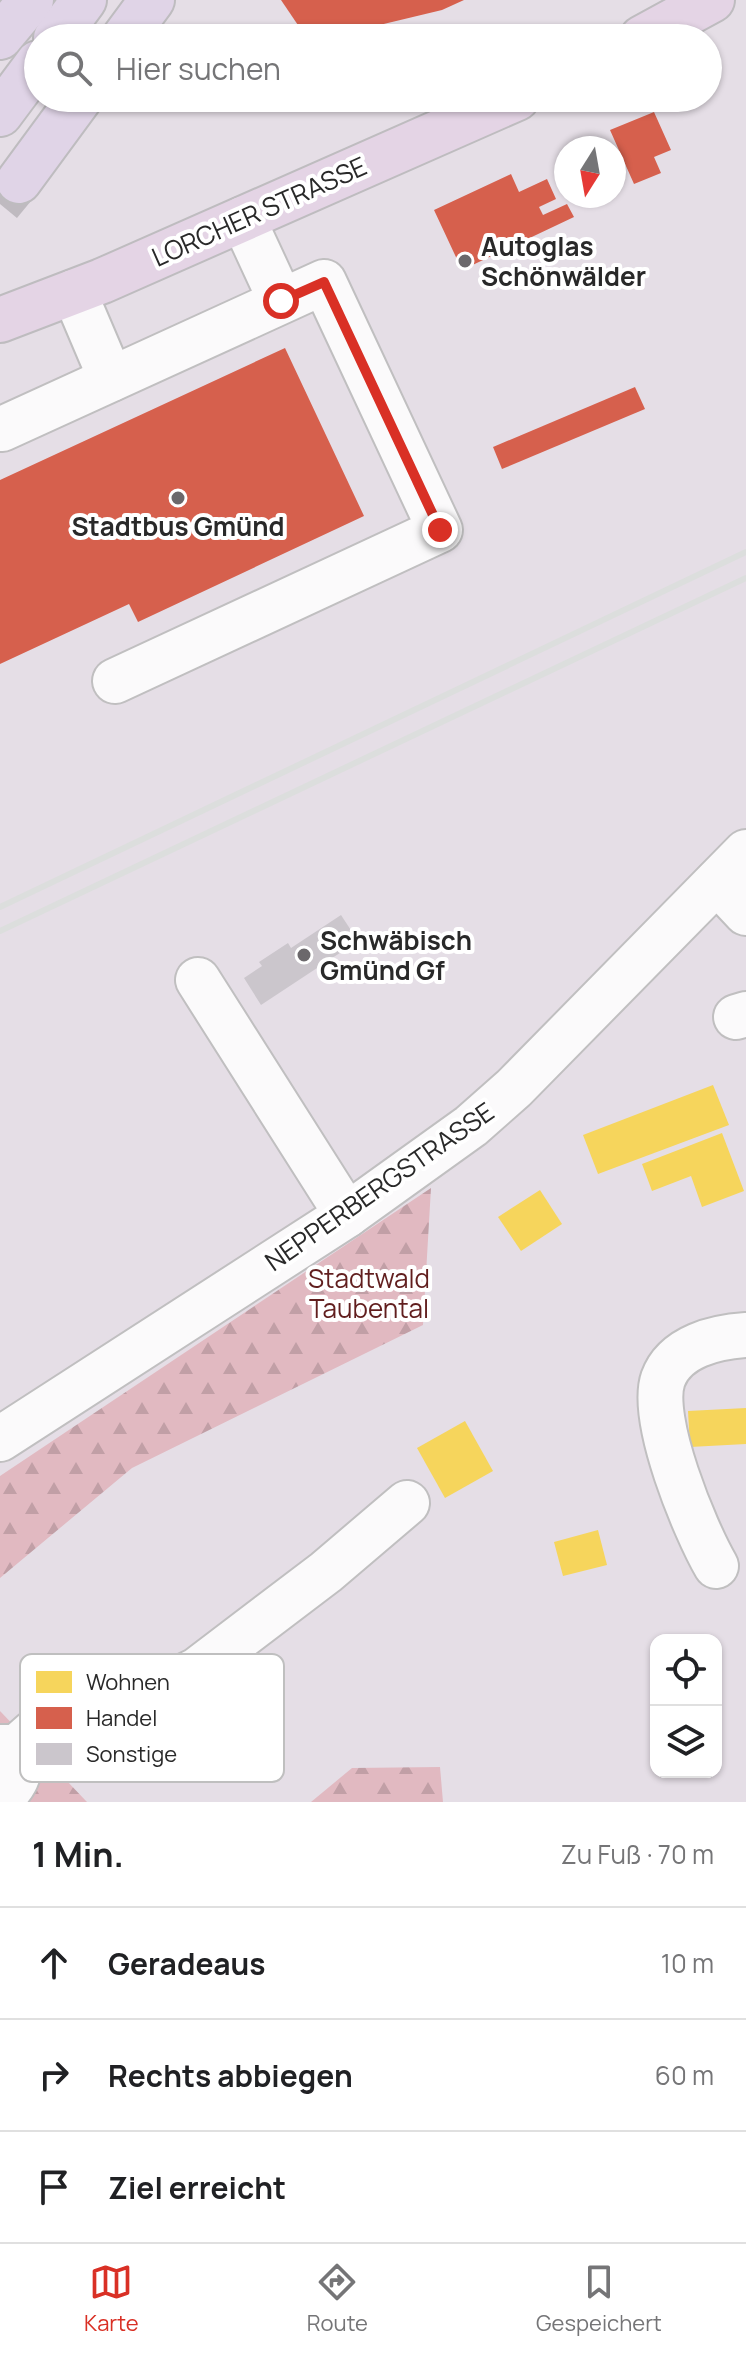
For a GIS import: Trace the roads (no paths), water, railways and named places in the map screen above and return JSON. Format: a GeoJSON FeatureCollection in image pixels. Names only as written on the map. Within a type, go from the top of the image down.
{"type":"FeatureCollection","features":[{"type":"Feature","properties":{"kind":"highway"},"geometry":{"type":"LineString","coordinates":[[0,37],[31,0]]}},
{"type":"Feature","properties":{"kind":"highway"},"geometry":{"type":"LineString","coordinates":[[66,24],[84,0]]}},
{"type":"Feature","properties":{"kind":"highway"},"geometry":{"type":"LineString","coordinates":[[134,24],[152,0]]}},
{"type":"Feature","properties":{"kind":"highway"},"geometry":{"type":"LineString","coordinates":[[0,114],[24,82]]}},
{"type":"Feature","properties":{"kind":"highway"},"geometry":{"type":"LineString","coordinates":[[19,181],[70,112]]}},
{"type":"Feature","properties":{"kind":"main road"},"geometry":{"type":"LineString","coordinates":[[635,24],[665,0]]}},
{"type":"Feature","properties":{"kind":"main road"},"geometry":{"type":"LineString","coordinates":[[668,24],[712,0]]}},
{"type":"Feature","properties":{"kind":"main road","name":"LORCHER STRASSE"},"geometry":{"type":"LineString","coordinates":[[0,320],[74,292],[485,112]]}},
{"type":"Feature","properties":{"kind":"street"},"geometry":{"type":"LineString","coordinates":[[243,219],[281,301]]}},
{"type":"Feature","properties":{"kind":"street"},"geometry":{"type":"LineString","coordinates":[[2,429],[324,282],[440,530],[115,681]]}},
{"type":"Feature","properties":{"kind":"street"},"geometry":{"type":"LineString","coordinates":[[74,292],[111,379]]}},
{"type":"Feature","properties":{"kind":"street","name":"NEPPERBERGSTRASSE"},"geometry":{"type":"LineString","coordinates":[[0,1439],[347,1215],[471,1126],[736,883]]}},
{"type":"Feature","properties":{"kind":"street"},"geometry":{"type":"LineString","coordinates":[[198,980],[347,1215]]}},
{"type":"Feature","properties":{"kind":"street"},"geometry":{"type":"LineString","coordinates":[[716,1566],[696,1532],[667,1441],[661,1409],[663,1378],[684,1352],[714,1338],[746,1335]]}},
{"type":"Feature","properties":{"kind":"street"},"geometry":{"type":"LineString","coordinates":[[218,1654],[326,1572],[407,1503]]}},
{"type":"Feature","properties":{"kind":"street"},"geometry":{"type":"LineString","coordinates":[[0,1799],[14,1787],[20,1771]]}},
{"type":"Feature","properties":{"kind":"tunnel"},"geometry":{"type":"LineString","coordinates":[[0,204],[19,181]]}},
{"type":"Feature","properties":{"kind":"railway"},"geometry":{"type":"LineString","coordinates":[[0,907],[746,552]]}},
{"type":"Feature","properties":{"kind":"railway"},"geometry":{"type":"LineString","coordinates":[[0,931],[746,578]]}},
{"type":"Feature","properties":{"kind":"place","name":"Autoglas Schönwälder"},"geometry":{"type":"Point","coordinates":[465,261]}},
{"type":"Feature","properties":{"kind":"place","name":"Stadtbus Gmünd"},"geometry":{"type":"Point","coordinates":[178,498]}},
{"type":"Feature","properties":{"kind":"place","name":"Schwäbisch Gmünd Gf"},"geometry":{"type":"Point","coordinates":[304,955]}},
{"type":"Feature","properties":{"kind":"park label","name":"Stadtwald Taubental"},"geometry":{"type":"Point","coordinates":[369,1293]}}]}
